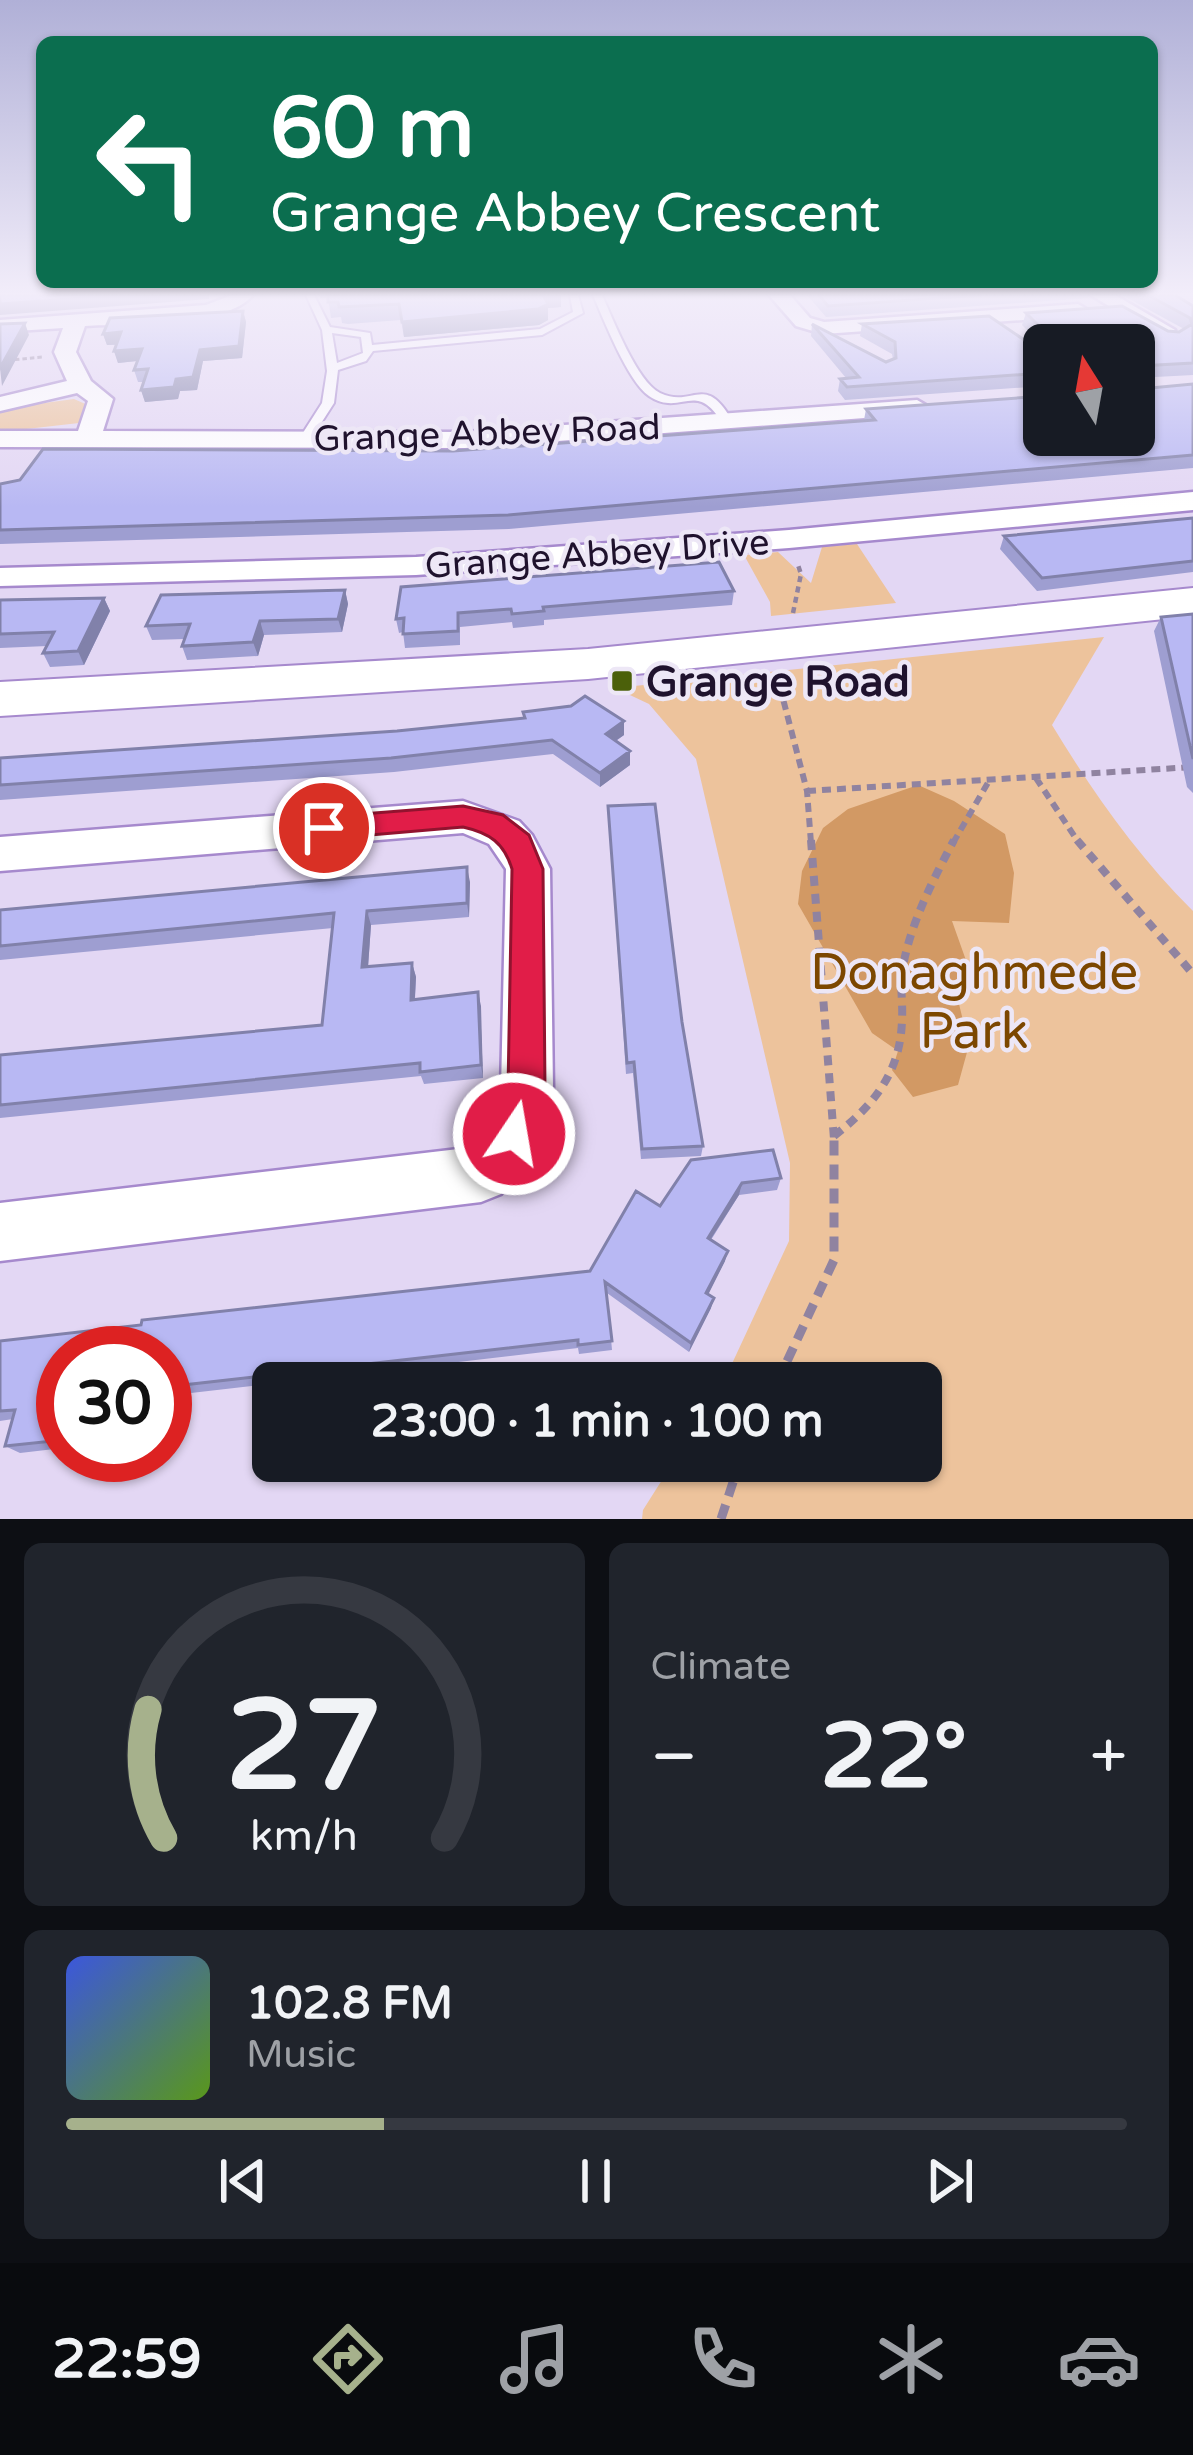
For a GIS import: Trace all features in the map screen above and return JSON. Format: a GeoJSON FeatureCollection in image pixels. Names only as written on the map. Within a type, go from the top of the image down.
{"type":"FeatureCollection","features":[{"type":"Feature","properties":{"kind":"main road"},"geometry":{"type":"LineString","coordinates":[[0,699],[329,683],[1193,602]]}},
{"type":"Feature","properties":{"kind":"street"},"geometry":{"type":"LineString","coordinates":[[72,366],[81,386],[101,399],[89,436]]}},
{"type":"Feature","properties":{"kind":"street","name":"Grange Abbey Road"},"geometry":{"type":"LineString","coordinates":[[0,440],[89,436],[465,440],[934,406],[894,378]]}},
{"type":"Feature","properties":{"kind":"street"},"geometry":{"type":"LineString","coordinates":[[0,404],[81,386]]}},
{"type":"Feature","properties":{"kind":"street","name":"Grange Abbey Drive"},"geometry":{"type":"LineString","coordinates":[[0,577],[416,566],[789,539],[1193,501]]}},
{"type":"Feature","properties":{"kind":"street"},"geometry":{"type":"LineString","coordinates":[[0,854],[463,817],[493,823],[518,843],[528,869],[527,1089],[514,1134],[482,1174],[0,1232]]}},
{"type":"Feature","properties":{"kind":"lane"},"geometry":{"type":"LineString","coordinates":[[304,439],[329,401],[330,366]]}},
{"type":"Feature","properties":{"kind":"lane"},"geometry":{"type":"LineString","coordinates":[[330,369],[340,366]]}},
{"type":"Feature","properties":{"kind":"lane"},"geometry":{"type":"LineString","coordinates":[[634,366],[646,388],[663,397],[709,397],[718,403],[727,422]]}},
{"type":"Feature","properties":{"kind":"path"},"geometry":{"type":"LineString","coordinates":[[759,646],[778,676],[807,791],[834,1136],[834,1260],[787,1362]]}},
{"type":"Feature","properties":{"kind":"path"},"geometry":{"type":"LineString","coordinates":[[807,791],[1193,767]]}},
{"type":"Feature","properties":{"kind":"path"},"geometry":{"type":"LineString","coordinates":[[1036,778],[1064,824],[1136,916],[1193,974]]}},
{"type":"Feature","properties":{"kind":"path"},"geometry":{"type":"LineString","coordinates":[[834,1136],[871,1109],[895,1064],[902,1028],[902,971],[948,846],[989,781]]}},
{"type":"Feature","properties":{"kind":"path"},"geometry":{"type":"LineString","coordinates":[[721,1519],[733,1482]]}},
{"type":"Feature","properties":{"kind":"green space"},"geometry":{"type":"Polygon","coordinates":[[[74,399],[90,406],[79,423],[0,432],[0,409],[74,399]]]}},
{"type":"Feature","properties":{"kind":"green space"},"geometry":{"type":"Polygon","coordinates":[[[857,544],[896,603],[771,616],[770,602],[744,555],[778,552],[811,583],[822,547],[857,544]]]}},
{"type":"Feature","properties":{"kind":"green space","name":"Donaghmede Park"},"geometry":{"type":"Polygon","coordinates":[[[1104,637],[1052,725],[1117,822],[1193,911],[1193,1519],[642,1519],[661,1482],[942,1482],[942,1362],[733,1362],[789,1241],[790,1163],[696,759],[649,704],[615,688],[1104,637]]]}},
{"type":"Feature","properties":{"kind":"shaded area"},"geometry":{"type":"Polygon","coordinates":[[[918,785],[954,801],[1005,834],[1014,873],[1009,923],[952,921],[973,980],[959,1004],[969,1045],[958,1085],[913,1097],[892,1070],[898,1051],[872,1033],[798,904],[802,871],[823,828],[848,809],[918,785]]]}},
{"type":"Feature","properties":{"kind":"building"},"geometry":{"type":"Polygon","coordinates":[[[136,366],[196,366],[193,377],[176,379],[174,387],[141,390],[148,369],[134,370],[136,366]]]}},
{"type":"Feature","properties":{"kind":"building"},"geometry":{"type":"Polygon","coordinates":[[[849,366],[1023,366],[1023,374],[847,387],[840,379],[859,377],[849,366]]]}},
{"type":"Feature","properties":{"kind":"building"},"geometry":{"type":"Polygon","coordinates":[[[1193,384],[1193,455],[508,515],[0,530],[0,484],[20,480],[43,449],[453,451],[875,420],[866,409],[1023,398],[1023,456],[1155,456],[1155,388],[1193,384]]]}},
{"type":"Feature","properties":{"kind":"building"},"geometry":{"type":"Polygon","coordinates":[[[1193,518],[1193,561],[1042,578],[1004,536],[1193,518]]]}},
{"type":"Feature","properties":{"kind":"building"},"geometry":{"type":"Polygon","coordinates":[[[719,562],[734,591],[543,607],[544,611],[512,614],[511,609],[458,613],[458,631],[403,634],[404,618],[396,619],[401,587],[719,562]]]}},
{"type":"Feature","properties":{"kind":"building"},"geometry":{"type":"Polygon","coordinates":[[[345,590],[338,619],[260,621],[253,642],[182,646],[190,624],[146,626],[161,595],[345,590]]]}},
{"type":"Feature","properties":{"kind":"building"},"geometry":{"type":"Polygon","coordinates":[[[104,598],[78,651],[43,653],[54,632],[0,634],[0,600],[104,598]]]}},
{"type":"Feature","properties":{"kind":"building"},"geometry":{"type":"Polygon","coordinates":[[[1193,614],[1193,759],[1161,617],[1193,614]]]}},
{"type":"Feature","properties":{"kind":"building"},"geometry":{"type":"Polygon","coordinates":[[[585,696],[624,721],[606,734],[630,751],[600,773],[552,740],[391,758],[0,785],[0,758],[525,718],[523,712],[571,706],[585,696]]]}},
{"type":"Feature","properties":{"kind":"building"},"geometry":{"type":"Polygon","coordinates":[[[655,804],[703,1146],[642,1149],[634,1062],[627,1063],[608,806],[655,804]]]}},
{"type":"Feature","properties":{"kind":"building"},"geometry":{"type":"Polygon","coordinates":[[[467,867],[467,903],[367,911],[362,967],[412,963],[411,1000],[478,992],[481,1065],[420,1072],[420,1063],[0,1105],[0,1055],[322,1025],[334,913],[0,946],[0,910],[467,867]]]}},
{"type":"Feature","properties":{"kind":"building"},"geometry":{"type":"Polygon","coordinates":[[[773,1150],[781,1178],[742,1183],[708,1238],[728,1251],[706,1293],[714,1298],[691,1343],[605,1282],[612,1341],[578,1345],[578,1340],[385,1362],[252,1362],[252,1377],[192,1384],[192,1326],[132,1326],[141,1325],[142,1320],[590,1271],[636,1191],[660,1206],[691,1160],[773,1150]]]}},
{"type":"Feature","properties":{"kind":"building"},"geometry":{"type":"Polygon","coordinates":[[[36,1337],[36,1443],[5,1446],[15,1410],[0,1411],[0,1341],[36,1337]]]}},
{"type":"Feature","properties":{"kind":"place","name":"Grange Road"},"geometry":{"type":"Point","coordinates":[622,681]}},
{"type":"Feature","properties":{"kind":"route"},"geometry":{"type":"LineString","coordinates":[[324,828],[463,817],[493,823],[518,843],[528,869],[527,1089],[514,1134]]}}]}
